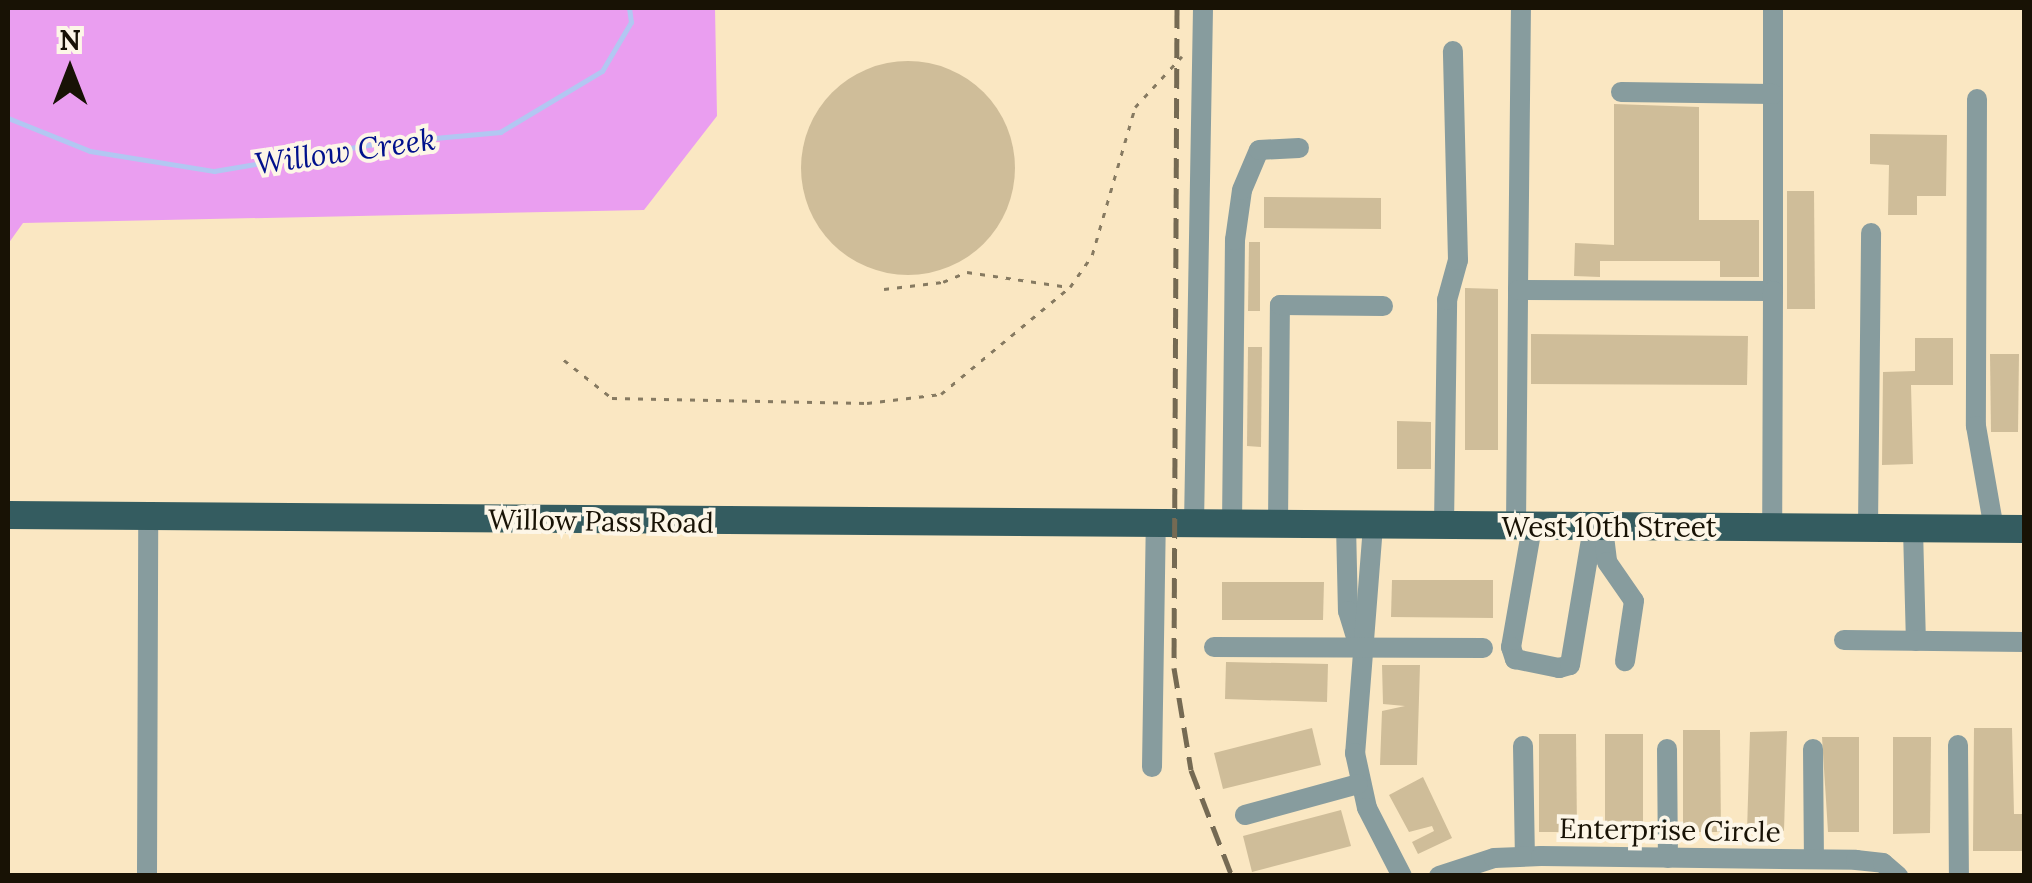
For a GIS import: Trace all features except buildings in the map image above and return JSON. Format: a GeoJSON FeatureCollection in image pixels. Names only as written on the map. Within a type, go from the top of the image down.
{"type":"FeatureCollection","features":[{"type":"Feature","properties":{"kind":"main road","name":"Willow Pass Road"},"geometry":{"type":"LineString","coordinates":[[8,515],[1194,524]]}},
{"type":"Feature","properties":{"kind":"main road","name":"West 10th Street"},"geometry":{"type":"LineString","coordinates":[[1194,524],[2024,529]]}},
{"type":"Feature","properties":{"kind":"street"},"geometry":{"type":"LineString","coordinates":[[1194,524],[1203,8]]}},
{"type":"Feature","properties":{"kind":"street"},"geometry":{"type":"LineString","coordinates":[[1521,8],[1518,290],[1524,526],[1511,647],[1515,659],[1559,668],[1570,665],[1598,526]]}},
{"type":"Feature","properties":{"kind":"street"},"geometry":{"type":"LineString","coordinates":[[1772,527],[1773,8]]}},
{"type":"Feature","properties":{"kind":"street"},"geometry":{"type":"LineString","coordinates":[[1444,526],[1447,300],[1458,260],[1454,51]]}},
{"type":"Feature","properties":{"kind":"street"},"geometry":{"type":"LineString","coordinates":[[1621,92],[1773,94]]}},
{"type":"Feature","properties":{"kind":"street"},"geometry":{"type":"LineString","coordinates":[[1977,99],[1976,426],[1994,528]]}},
{"type":"Feature","properties":{"kind":"street"},"geometry":{"type":"LineString","coordinates":[[1232,525],[1235,240],[1242,190],[1259,150],[1299,148]]}},
{"type":"Feature","properties":{"kind":"street"},"geometry":{"type":"LineString","coordinates":[[1868,528],[1872,233]]}},
{"type":"Feature","properties":{"kind":"street"},"geometry":{"type":"LineString","coordinates":[[1518,290],[1773,291]]}},
{"type":"Feature","properties":{"kind":"street"},"geometry":{"type":"LineString","coordinates":[[1278,525],[1280,305],[1383,306]]}},
{"type":"Feature","properties":{"kind":"street"},"geometry":{"type":"LineString","coordinates":[[147,876],[148,516]]}},
{"type":"Feature","properties":{"kind":"street"},"geometry":{"type":"LineString","coordinates":[[1152,767],[1156,524]]}},
{"type":"Feature","properties":{"kind":"street"},"geometry":{"type":"LineString","coordinates":[[1359,526],[1348,611],[1360,647],[1358,784],[1402,876]]}},
{"type":"Feature","properties":{"kind":"street"},"geometry":{"type":"LineString","coordinates":[[1598,526],[1607,562],[1634,601],[1626,661]]}},
{"type":"Feature","properties":{"kind":"street"},"geometry":{"type":"LineString","coordinates":[[1913,529],[1916,641]]}},
{"type":"Feature","properties":{"kind":"street"},"geometry":{"type":"LineString","coordinates":[[1844,640],[2024,642]]}},
{"type":"Feature","properties":{"kind":"street"},"geometry":{"type":"LineString","coordinates":[[1214,647],[1483,648]]}},
{"type":"Feature","properties":{"kind":"street"},"geometry":{"type":"LineString","coordinates":[[1958,745],[1959,876]]}},
{"type":"Feature","properties":{"kind":"street"},"geometry":{"type":"LineString","coordinates":[[1523,746],[1525,856]]}},
{"type":"Feature","properties":{"kind":"street"},"geometry":{"type":"LineString","coordinates":[[1667,748],[1668,858]]}},
{"type":"Feature","properties":{"kind":"street"},"geometry":{"type":"LineString","coordinates":[[1813,748],[1814,859]]}},
{"type":"Feature","properties":{"kind":"street"},"geometry":{"type":"LineString","coordinates":[[1244,815],[1358,784]]}},
{"type":"Feature","properties":{"kind":"street","name":"Enterprise Circle"},"geometry":{"type":"LineString","coordinates":[[1440,876],[1494,858],[1525,856],[1609,866],[1668,858],[1742,867],[1814,859],[1883,863],[1898,876]]}},
{"type":"Feature","properties":{"kind":"path"},"geometry":{"type":"LineString","coordinates":[[564,360],[612,398],[866,403],[940,394],[1070,287],[1092,255],[1135,107],[1155,79],[1203,39]]}},
{"type":"Feature","properties":{"kind":"path"},"geometry":{"type":"LineString","coordinates":[[884,289],[943,282],[967,272],[1070,287]]}},
{"type":"Feature","properties":{"kind":"shaded area"},"geometry":{"type":"Polygon","coordinates":[[[8,8],[715,8],[717,116],[644,210],[23,223],[8,244],[8,8]]]}},
{"type":"Feature","properties":{"kind":"waterway","name":"Willow Creek"},"geometry":{"type":"LineString","coordinates":[[8,118],[90,151],[214,171],[380,143],[500,132],[602,71],[631,22],[629,8]]}},
{"type":"Feature","properties":{"kind":"railway"},"geometry":{"type":"LineString","coordinates":[[1177,8],[1174,668],[1191,770],[1232,876]]}}]}
